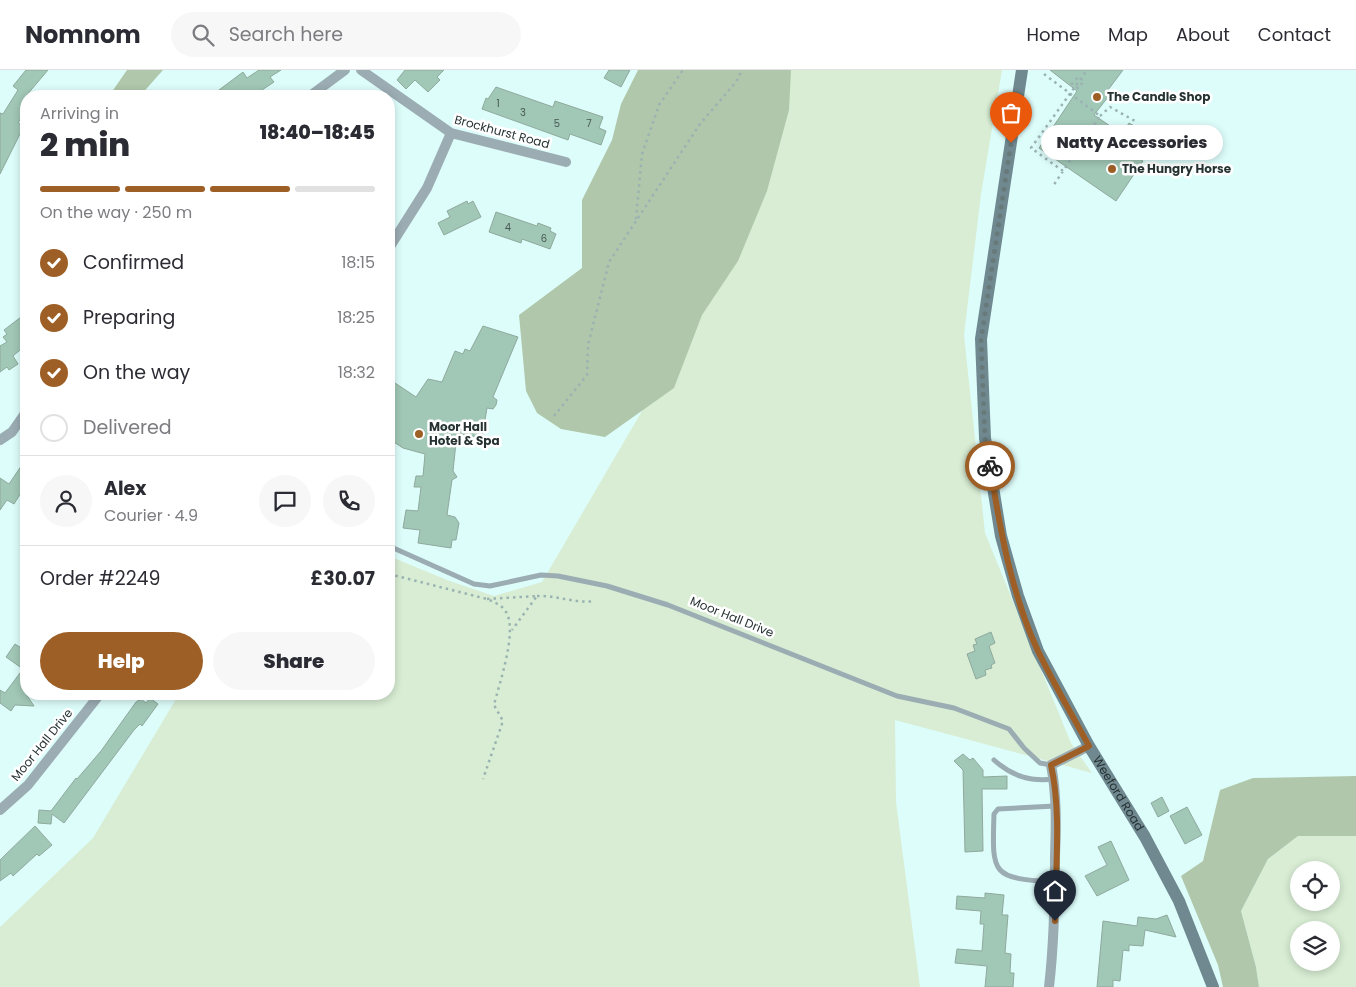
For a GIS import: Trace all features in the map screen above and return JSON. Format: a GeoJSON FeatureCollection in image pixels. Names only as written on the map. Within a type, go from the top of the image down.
{"type":"FeatureCollection","features":[{"type":"Feature","properties":{"kind":"street"},"geometry":{"type":"LineString","coordinates":[[318,90],[345,70]]}},
{"type":"Feature","properties":{"kind":"street","name":"Brockhurst Road"},"geometry":{"type":"LineString","coordinates":[[361,70],[390,90]]}},
{"type":"Feature","properties":{"kind":"street","name":"Weeford Road"},"geometry":{"type":"LineString","coordinates":[[1022,70],[981,340],[985,438],[1001,536],[1018,596],[1038,651],[1089,746],[1145,837],[1179,901],[1213,987]]}},
{"type":"Feature","properties":{"kind":"street","name":"Brockhurst Road"},"geometry":{"type":"LineString","coordinates":[[395,94],[451,133],[566,162]]}},
{"type":"Feature","properties":{"kind":"street"},"geometry":{"type":"LineString","coordinates":[[395,239],[427,188],[451,133]]}},
{"type":"Feature","properties":{"kind":"street"},"geometry":{"type":"LineString","coordinates":[[0,440],[12,432],[20,421]]}},
{"type":"Feature","properties":{"kind":"street","name":"Moor Hall Drive"},"geometry":{"type":"LineString","coordinates":[[0,810],[28,785],[95,700]]}},
{"type":"Feature","properties":{"kind":"street"},"geometry":{"type":"LineString","coordinates":[[1049,987],[1054,940],[1055,882],[1055,806],[1054,779],[1051,765],[1089,746]]}},
{"type":"Feature","properties":{"kind":"lane","name":"Moor Hall Drive"},"geometry":{"type":"LineString","coordinates":[[395,549],[474,584],[490,586],[541,575],[558,576],[607,586],[668,605],[897,696],[954,708],[1009,729],[1024,748],[1040,763],[1051,765]]}},
{"type":"Feature","properties":{"kind":"lane"},"geometry":{"type":"LineString","coordinates":[[994,760],[1022,778],[1039,781],[1054,779]]}},
{"type":"Feature","properties":{"kind":"lane"},"geometry":{"type":"LineString","coordinates":[[1055,806],[998,809],[994,814],[993,853],[996,866],[1008,875],[1024,880],[1055,882]]}},
{"type":"Feature","properties":{"kind":"path"},"geometry":{"type":"LineString","coordinates":[[636,220],[642,154],[659,105],[683,70]]}},
{"type":"Feature","properties":{"kind":"path"},"geometry":{"type":"LineString","coordinates":[[554,416],[587,375],[588,345],[609,262],[700,124],[736,82],[742,70]]}},
{"type":"Feature","properties":{"kind":"path"},"geometry":{"type":"LineString","coordinates":[[1063,171],[1031,148],[1086,70]]}},
{"type":"Feature","properties":{"kind":"path"},"geometry":{"type":"LineString","coordinates":[[1044,74],[1100,116]]}},
{"type":"Feature","properties":{"kind":"path"},"geometry":{"type":"LineString","coordinates":[[1071,83],[1078,88],[1084,81],[1078,77],[1076,80],[1078,83]]}},
{"type":"Feature","properties":{"kind":"path"},"geometry":{"type":"LineString","coordinates":[[1053,186],[1100,116],[1110,107],[1132,119],[1136,124]]}},
{"type":"Feature","properties":{"kind":"path"},"geometry":{"type":"LineString","coordinates":[[395,575],[487,598],[498,604],[506,612],[511,631]]}},
{"type":"Feature","properties":{"kind":"path"},"geometry":{"type":"LineString","coordinates":[[487,598],[550,595],[582,603],[595,602]]}},
{"type":"Feature","properties":{"kind":"path"},"geometry":{"type":"LineString","coordinates":[[483,779],[503,721],[494,705],[511,631],[537,596]]}},
{"type":"Feature","properties":{"kind":"green space"},"geometry":{"type":"Polygon","coordinates":[[[127,70],[163,70],[145,90],[113,90],[127,70]]]}},
{"type":"Feature","properties":{"kind":"green space"},"geometry":{"type":"Polygon","coordinates":[[[638,70],[791,70],[789,110],[767,191],[738,261],[702,315],[674,388],[605,437],[561,429],[537,413],[526,391],[519,315],[582,268],[582,200],[612,140],[621,104],[638,70]]]}},
{"type":"Feature","properties":{"kind":"green space"},"geometry":{"type":"Polygon","coordinates":[[[784,70],[1002,70],[981,194],[964,335],[985,533],[1071,743],[1092,773],[895,720],[896,802],[920,987],[0,987],[0,927],[93,838],[175,700],[395,700],[395,558],[447,580],[494,596],[542,582],[656,387],[784,70]]]}},
{"type":"Feature","properties":{"kind":"green space"},"geometry":{"type":"Polygon","coordinates":[[[1356,776],[1356,836],[1298,836],[1268,859],[1241,911],[1256,967],[1259,987],[1223,987],[1218,965],[1181,876],[1203,861],[1220,790],[1253,778],[1356,776]]]}},
{"type":"Feature","properties":{"kind":"green space"},"geometry":{"type":"Polygon","coordinates":[[[1298,836],[1356,836],[1356,987],[1259,987],[1256,967],[1241,911],[1268,859],[1298,836]]]}},
{"type":"Feature","properties":{"kind":"building"},"geometry":{"type":"Polygon","coordinates":[[[26,70],[48,70],[31,90],[20,90],[20,120],[18,123],[20,124],[20,134],[0,174],[0,113],[3,114],[18,90],[13,86],[26,70]]]}},
{"type":"Feature","properties":{"kind":"building"},"geometry":{"type":"Polygon","coordinates":[[[259,70],[281,70],[270,77],[274,82],[262,90],[219,90],[243,72],[247,78],[259,70]]]}},
{"type":"Feature","properties":{"kind":"building"},"geometry":{"type":"Polygon","coordinates":[[[405,70],[444,70],[437,77],[440,80],[428,92],[415,80],[406,89],[397,80],[405,70]]]}},
{"type":"Feature","properties":{"kind":"building"},"geometry":{"type":"Polygon","coordinates":[[[609,70],[630,70],[621,87],[604,78],[609,70]]]}},
{"type":"Feature","properties":{"kind":"building"},"geometry":{"type":"Polygon","coordinates":[[[1050,70],[1123,70],[1105,94],[1108,97],[1094,115],[1122,134],[1129,123],[1141,130],[1128,151],[1143,161],[1116,201],[1039,148],[1077,91],[1050,70]]]}},
{"type":"Feature","properties":{"kind":"building"},"geometry":{"type":"Polygon","coordinates":[[[496,87],[553,107],[555,101],[603,117],[599,128],[606,131],[601,145],[570,134],[568,140],[482,109],[486,98],[488,99],[496,87]]]}},
{"type":"Feature","properties":{"kind":"building"},"geometry":{"type":"Polygon","coordinates":[[[467,201],[468,204],[473,201],[481,217],[444,235],[438,223],[450,217],[447,211],[467,201]]]}},
{"type":"Feature","properties":{"kind":"building"},"geometry":{"type":"Polygon","coordinates":[[[496,212],[537,226],[538,223],[551,228],[550,231],[556,234],[550,249],[522,239],[521,243],[489,232],[496,212]]]}},
{"type":"Feature","properties":{"kind":"building"},"geometry":{"type":"Polygon","coordinates":[[[20,318],[20,350],[13,356],[18,364],[9,370],[7,367],[0,372],[0,346],[7,342],[3,337],[7,334],[4,330],[20,318]]]}},
{"type":"Feature","properties":{"kind":"building","name":"Moor Hall Hotel & Spa"},"geometry":{"type":"Polygon","coordinates":[[[483,326],[518,337],[493,397],[497,400],[496,405],[493,409],[487,408],[482,438],[457,433],[453,471],[457,477],[452,480],[447,515],[455,517],[459,523],[456,540],[452,540],[451,548],[418,543],[420,530],[403,528],[406,510],[418,511],[421,487],[414,487],[416,476],[423,476],[425,454],[403,448],[395,443],[395,383],[416,397],[428,379],[442,382],[455,351],[463,354],[465,349],[470,351],[483,326]]]}},
{"type":"Feature","properties":{"kind":"building"},"geometry":{"type":"Polygon","coordinates":[[[20,468],[20,494],[14,504],[7,500],[0,510],[0,478],[9,484],[20,468]]]}},
{"type":"Feature","properties":{"kind":"building"},"geometry":{"type":"Polygon","coordinates":[[[991,632],[995,643],[989,646],[995,663],[991,665],[992,668],[985,670],[986,675],[976,679],[967,654],[975,651],[973,645],[977,644],[975,639],[991,632]]]}},
{"type":"Feature","properties":{"kind":"building"},"geometry":{"type":"Polygon","coordinates":[[[15,644],[20,647],[20,667],[6,657],[15,644]]]}},
{"type":"Feature","properties":{"kind":"building"},"geometry":{"type":"Polygon","coordinates":[[[20,673],[20,700],[30,700],[34,706],[15,705],[11,711],[0,703],[0,690],[5,693],[20,673]]]}},
{"type":"Feature","properties":{"kind":"building"},"geometry":{"type":"Polygon","coordinates":[[[142,700],[146,703],[148,700],[153,700],[158,704],[142,726],[140,724],[134,730],[64,823],[52,814],[51,824],[38,823],[39,810],[51,811],[76,778],[101,751],[136,702],[142,700]]]}},
{"type":"Feature","properties":{"kind":"building"},"geometry":{"type":"Polygon","coordinates":[[[963,754],[970,760],[973,758],[983,770],[983,777],[1007,776],[1007,789],[982,789],[983,851],[965,852],[963,770],[954,761],[963,754]]]}},
{"type":"Feature","properties":{"kind":"building"},"geometry":{"type":"Polygon","coordinates":[[[1162,797],[1169,811],[1158,817],[1151,803],[1162,797]]]}},
{"type":"Feature","properties":{"kind":"building"},"geometry":{"type":"Polygon","coordinates":[[[1187,807],[1202,835],[1185,844],[1170,816],[1187,807]]]}},
{"type":"Feature","properties":{"kind":"building"},"geometry":{"type":"Polygon","coordinates":[[[35,826],[52,845],[39,856],[37,854],[13,876],[11,873],[0,881],[0,860],[35,826]]]}},
{"type":"Feature","properties":{"kind":"building"},"geometry":{"type":"Polygon","coordinates":[[[1111,841],[1129,880],[1097,896],[1085,876],[1107,865],[1098,847],[1111,841]]]}},
{"type":"Feature","properties":{"kind":"building"},"geometry":{"type":"Polygon","coordinates":[[[985,893],[1004,895],[1002,915],[1008,915],[1005,953],[1011,954],[1010,973],[1014,973],[1013,987],[985,987],[987,966],[955,963],[957,949],[982,951],[984,924],[980,924],[981,911],[956,909],[957,896],[985,898],[985,893]]]}},
{"type":"Feature","properties":{"kind":"building"},"geometry":{"type":"Polygon","coordinates":[[[1167,915],[1176,937],[1145,930],[1143,946],[1129,945],[1129,951],[1123,950],[1120,981],[1113,980],[1113,987],[1097,987],[1103,921],[1137,926],[1138,917],[1156,919],[1167,915]]]}},
{"type":"Feature","properties":{"kind":"way so far"},"geometry":{"type":"LineString","coordinates":[[990,466],[985,438],[981,340],[993,264],[997,224],[1011,143]]}},
{"type":"Feature","properties":{"kind":"place","name":"The Candle Shop"},"geometry":{"type":"Point","coordinates":[1097,97]}},
{"type":"Feature","properties":{"kind":"place","name":"Natty Accessories"},"geometry":{"type":"Point","coordinates":[1011,143]}},
{"type":"Feature","properties":{"kind":"place","name":"The Hungry Horse"},"geometry":{"type":"Point","coordinates":[1112,169]}},
{"type":"Feature","properties":{"kind":"place","name":"Moor Hall Hotel & Spa"},"geometry":{"type":"Point","coordinates":[419,434]}},
{"type":"Feature","properties":{"kind":"route"},"geometry":{"type":"LineString","coordinates":[[990,466],[1001,536],[1018,596],[1038,651],[1089,746],[1051,765],[1054,779],[1056,822],[1055,921]]}}]}
